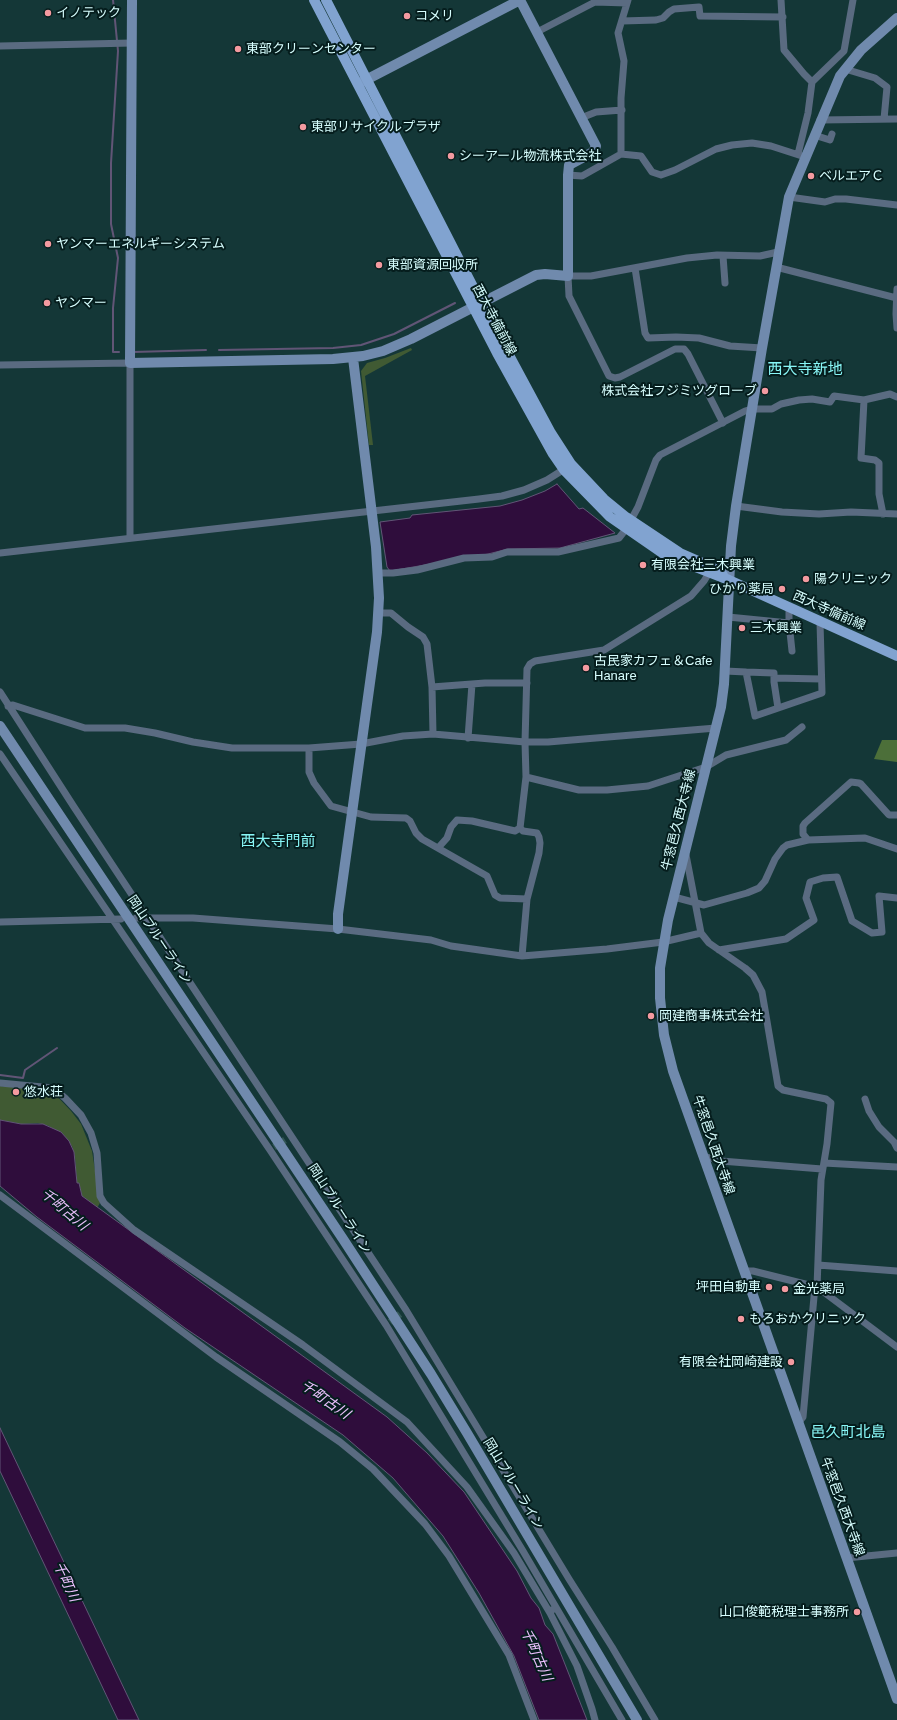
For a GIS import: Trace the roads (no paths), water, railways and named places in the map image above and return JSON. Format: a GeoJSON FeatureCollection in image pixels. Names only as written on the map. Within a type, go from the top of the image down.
{"type":"FeatureCollection","features":[{"type":"Feature","properties":{"kind":"main road","name":"西大寺備前線"},"geometry":{"type":"LineString","coordinates":[[314,0],[357,85],[477,304]]}},
{"type":"Feature","properties":{"kind":"main road","name":"西大寺備前線"},"geometry":{"type":"LineString","coordinates":[[326,0],[367,80],[529,412],[567,467],[610,517],[629,525],[680,553],[712,567],[729,580]]}},
{"type":"Feature","properties":{"kind":"main road","name":"西大寺備前線"},"geometry":{"type":"LineString","coordinates":[[629,525],[665,555],[729,580],[897,656]]}},
{"type":"Feature","properties":{"kind":"street"},"geometry":{"type":"LineString","coordinates":[[130,538],[132,0]]}},
{"type":"Feature","properties":{"kind":"street"},"geometry":{"type":"LineString","coordinates":[[357,85],[520,0],[596,148],[593,152],[569,165],[569,296],[609,376],[615,378],[620,377],[675,349],[684,350],[688,354],[723,423]]}},
{"type":"Feature","properties":{"kind":"street"},"geometry":{"type":"LineString","coordinates":[[781,0],[784,50],[812,82]]}},
{"type":"Feature","properties":{"kind":"street"},"geometry":{"type":"LineString","coordinates":[[568,175],[582,176],[621,154],[641,156],[652,172],[661,175],[675,170],[716,149],[732,144],[752,143],[771,146],[802,156],[812,82],[844,51],[853,0]]}},
{"type":"Feature","properties":{"kind":"street"},"geometry":{"type":"LineString","coordinates":[[537,32],[595,2],[627,2],[618,33],[624,61],[621,154]]}},
{"type":"Feature","properties":{"kind":"street"},"geometry":{"type":"LineString","coordinates":[[622,21],[656,20],[663,18],[674,9],[699,7],[700,16],[783,17]]}},
{"type":"Feature","properties":{"kind":"street","name":"牛窓邑久西大寺線"},"geometry":{"type":"LineString","coordinates":[[897,18],[861,50],[840,76],[814,135],[802,156],[789,197],[778,252],[736,506],[729,580],[725,671],[721,707],[663,942],[660,968],[660,998],[664,1035],[673,1071],[897,1699]]}},
{"type":"Feature","properties":{"kind":"street"},"geometry":{"type":"LineString","coordinates":[[0,46],[132,43]]}},
{"type":"Feature","properties":{"kind":"street"},"geometry":{"type":"LineString","coordinates":[[844,51],[852,60]]}},
{"type":"Feature","properties":{"kind":"street"},"geometry":{"type":"LineString","coordinates":[[845,69],[875,78],[887,87],[884,119]]}},
{"type":"Feature","properties":{"kind":"street"},"geometry":{"type":"LineString","coordinates":[[581,118],[596,112],[622,110]]}},
{"type":"Feature","properties":{"kind":"street"},"geometry":{"type":"LineString","coordinates":[[820,120],[897,119]]}},
{"type":"Feature","properties":{"kind":"street"},"geometry":{"type":"LineString","coordinates":[[814,135],[830,140],[832,134]]}},
{"type":"Feature","properties":{"kind":"street"},"geometry":{"type":"LineString","coordinates":[[789,197],[825,202],[835,199],[846,199],[897,204]]}},
{"type":"Feature","properties":{"kind":"street"},"geometry":{"type":"LineString","coordinates":[[0,365],[353,358],[368,355],[397,345],[536,275],[591,276],[687,258],[760,256],[778,252]]}},
{"type":"Feature","properties":{"kind":"street"},"geometry":{"type":"LineString","coordinates":[[723,256],[725,283]]}},
{"type":"Feature","properties":{"kind":"street"},"geometry":{"type":"LineString","coordinates":[[635,268],[645,333],[648,338],[699,338],[730,346],[762,348]]}},
{"type":"Feature","properties":{"kind":"street"},"geometry":{"type":"LineString","coordinates":[[776,268],[897,298]]}},
{"type":"Feature","properties":{"kind":"street"},"geometry":{"type":"LineString","coordinates":[[897,289],[897,328]]}},
{"type":"Feature","properties":{"kind":"street"},"geometry":{"type":"LineString","coordinates":[[338,929],[338,914],[378,613],[378,573],[372,511],[353,358]]}},
{"type":"Feature","properties":{"kind":"street"},"geometry":{"type":"LineString","coordinates":[[378,573],[417,570],[464,558],[492,557],[508,552],[558,552],[619,538],[629,525],[638,507],[656,460],[660,456],[723,423],[752,409],[772,409],[781,404],[799,400],[812,399],[830,402],[834,396],[864,400],[890,394],[897,397]]}},
{"type":"Feature","properties":{"kind":"street"},"geometry":{"type":"LineString","coordinates":[[864,400],[861,458],[875,460],[879,464],[879,494],[883,514]]}},
{"type":"Feature","properties":{"kind":"street"},"geometry":{"type":"LineString","coordinates":[[0,552],[502,496],[536,485],[567,467]]}},
{"type":"Feature","properties":{"kind":"street"},"geometry":{"type":"LineString","coordinates":[[736,506],[782,512],[819,514],[851,512],[897,514]]}},
{"type":"Feature","properties":{"kind":"street"},"geometry":{"type":"LineString","coordinates":[[520,828],[526,777],[525,742],[527,683],[530,664],[534,661],[604,650],[691,596],[709,573]]}},
{"type":"Feature","properties":{"kind":"street"},"geometry":{"type":"LineString","coordinates":[[790,608],[792,651]]}},
{"type":"Feature","properties":{"kind":"street"},"geometry":{"type":"LineString","coordinates":[[378,613],[391,613],[423,637],[427,644],[432,687],[433,734]]}},
{"type":"Feature","properties":{"kind":"street"},"geometry":{"type":"LineString","coordinates":[[728,617],[790,623]]}},
{"type":"Feature","properties":{"kind":"street"},"geometry":{"type":"LineString","coordinates":[[746,672],[755,716],[822,692],[820,622]]}},
{"type":"Feature","properties":{"kind":"street"},"geometry":{"type":"LineString","coordinates":[[725,671],[774,673],[778,708]]}},
{"type":"Feature","properties":{"kind":"street"},"geometry":{"type":"LineString","coordinates":[[774,678],[821,679]]}},
{"type":"Feature","properties":{"kind":"street"},"geometry":{"type":"LineString","coordinates":[[432,687],[472,684],[527,683]]}},
{"type":"Feature","properties":{"kind":"street"},"geometry":{"type":"LineString","coordinates":[[468,738],[472,684]]}},
{"type":"Feature","properties":{"kind":"street"},"geometry":{"type":"LineString","coordinates":[[1,695],[148,919],[288,1138],[403,1312],[612,1646],[655,1720]]}},
{"type":"Feature","properties":{"kind":"street"},"geometry":{"type":"LineString","coordinates":[[8,706],[13,705],[85,728],[125,728],[193,742],[232,748],[309,748],[361,744],[403,736],[433,734],[525,742],[548,742],[716,728]]}},
{"type":"Feature","properties":{"kind":"street","name":"岡山ブルーライン"},"geometry":{"type":"LineString","coordinates":[[0,726],[326,1213],[431,1374],[637,1720]]}},
{"type":"Feature","properties":{"kind":"street"},"geometry":{"type":"LineString","coordinates":[[526,777],[579,790],[607,790],[648,786],[706,767],[726,755],[786,740],[802,727]]}},
{"type":"Feature","properties":{"kind":"street"},"geometry":{"type":"LineString","coordinates":[[309,748],[309,772],[314,783],[331,806],[371,817],[406,818],[410,821],[416,833],[422,839],[487,876],[495,895],[500,898],[527,899]]}},
{"type":"Feature","properties":{"kind":"street"},"geometry":{"type":"LineString","coordinates":[[0,754],[112,919],[272,1148],[388,1323],[622,1720]]}},
{"type":"Feature","properties":{"kind":"street"},"geometry":{"type":"LineString","coordinates":[[808,840],[803,834],[803,826],[805,823],[851,782],[858,782],[861,784],[889,815],[897,815]]}},
{"type":"Feature","properties":{"kind":"street"},"geometry":{"type":"LineString","coordinates":[[438,848],[447,838],[451,827],[457,820],[515,831],[520,828]]}},
{"type":"Feature","properties":{"kind":"street"},"geometry":{"type":"LineString","coordinates":[[520,828],[523,831],[537,833],[540,836],[539,853],[527,899],[522,956]]}},
{"type":"Feature","properties":{"kind":"street"},"geometry":{"type":"LineString","coordinates":[[674,897],[704,905],[747,893],[759,888],[765,881],[775,859],[783,848],[787,845],[808,840],[865,838],[897,849]]}},
{"type":"Feature","properties":{"kind":"street"},"geometry":{"type":"LineString","coordinates":[[685,851],[694,903],[701,932],[709,943],[753,975],[762,992],[778,1086],[783,1090],[826,1099],[831,1103],[823,1166],[818,1265],[803,1416],[798,1423]]}},
{"type":"Feature","properties":{"kind":"street"},"geometry":{"type":"LineString","coordinates":[[719,950],[786,939],[814,920],[806,898],[810,882],[823,878],[837,877],[852,921],[872,933],[882,932],[879,896],[897,898]]}},
{"type":"Feature","properties":{"kind":"street"},"geometry":{"type":"LineString","coordinates":[[136,918],[192,918],[338,929],[431,940],[452,946],[522,956],[607,949],[663,942],[701,932]]}},
{"type":"Feature","properties":{"kind":"street"},"geometry":{"type":"LineString","coordinates":[[0,922],[121,919]]}},
{"type":"Feature","properties":{"kind":"street"},"geometry":{"type":"LineString","coordinates":[[0,1083],[53,1088],[81,1115],[91,1133],[97,1153],[100,1196],[104,1203],[134,1230],[303,1345],[407,1422],[467,1487],[514,1553],[550,1613],[577,1666],[595,1720]]}},
{"type":"Feature","properties":{"kind":"street"},"geometry":{"type":"LineString","coordinates":[[866,1099],[869,1111],[879,1127],[894,1142],[897,1148]]}},
{"type":"Feature","properties":{"kind":"street"},"geometry":{"type":"LineString","coordinates":[[703,1156],[721,1161],[823,1166],[897,1167]]}},
{"type":"Feature","properties":{"kind":"street"},"geometry":{"type":"LineString","coordinates":[[0,1195],[216,1357],[340,1442],[373,1469],[426,1524],[453,1562],[509,1655],[534,1720]]}},
{"type":"Feature","properties":{"kind":"street"},"geometry":{"type":"LineString","coordinates":[[818,1265],[897,1271]]}},
{"type":"Feature","properties":{"kind":"street"},"geometry":{"type":"LineString","coordinates":[[744,1271],[754,1271],[816,1287],[897,1347]]}},
{"type":"Feature","properties":{"kind":"street"},"geometry":{"type":"LineString","coordinates":[[846,1558],[897,1553]]}},
{"type":"Feature","properties":{"kind":"street"},"geometry":{"type":"LineString","coordinates":[[550,1613],[556,1608]]}},
{"type":"Feature","properties":{"kind":"water"},"geometry":{"type":"Polygon","coordinates":[[[557,484],[579,509],[583,508],[615,533],[560,548],[508,549],[488,554],[390,571],[387,567],[380,522],[410,518],[412,515],[500,506],[522,500],[545,491],[557,484]]]}},
{"type":"Feature","properties":{"kind":"water","name":"千町古川"},"geometry":{"type":"Polygon","coordinates":[[[0,1120],[21,1124],[43,1124],[61,1132],[69,1141],[74,1152],[77,1183],[79,1183],[82,1196],[387,1417],[427,1453],[464,1492],[517,1571],[531,1598],[539,1608],[545,1625],[553,1634],[587,1720],[539,1720],[514,1656],[479,1593],[443,1536],[393,1478],[343,1435],[185,1328],[37,1217],[0,1186],[0,1120]]]}},
{"type":"Feature","properties":{"kind":"water","name":"千町川"},"geometry":{"type":"Polygon","coordinates":[[[0,1428],[139,1720],[118,1720],[0,1471],[0,1428]]]}},
{"type":"Feature","properties":{"kind":"waterway"},"geometry":{"type":"LineString","coordinates":[[113,0],[118,51],[111,163],[111,224],[118,258],[113,308],[113,352],[119,352]]}},
{"type":"Feature","properties":{"kind":"waterway"},"geometry":{"type":"LineString","coordinates":[[219,350],[333,348],[361,345],[394,334],[455,303]]}},
{"type":"Feature","properties":{"kind":"waterway"},"geometry":{"type":"LineString","coordinates":[[133,352],[206,350]]}},
{"type":"Feature","properties":{"kind":"waterway"},"geometry":{"type":"LineString","coordinates":[[0,1075],[23,1078],[25,1070],[57,1048]]}},
{"type":"Feature","properties":{"kind":"tunnel"},"geometry":{"type":"LineString","coordinates":[[274,1147],[285,1140]]}},
{"type":"Feature","properties":{"kind":"tunnel"},"geometry":{"type":"LineString","coordinates":[[390,1322],[400,1314]]}},
{"type":"Feature","properties":{"kind":"place","name":"イノテック"},"geometry":{"type":"Point","coordinates":[48,13]}},
{"type":"Feature","properties":{"kind":"place","name":"コメリ"},"geometry":{"type":"Point","coordinates":[407,16]}},
{"type":"Feature","properties":{"kind":"place","name":"東部クリーンセンター"},"geometry":{"type":"Point","coordinates":[238,49]}},
{"type":"Feature","properties":{"kind":"place","name":"東部リサイクルプラザ"},"geometry":{"type":"Point","coordinates":[303,127]}},
{"type":"Feature","properties":{"kind":"place","name":"シーアール物流株式会社"},"geometry":{"type":"Point","coordinates":[451,156]}},
{"type":"Feature","properties":{"kind":"place","name":"ベルエアＣ"},"geometry":{"type":"Point","coordinates":[811,176]}},
{"type":"Feature","properties":{"kind":"place","name":"ヤンマーエネルギーシステム"},"geometry":{"type":"Point","coordinates":[48,244]}},
{"type":"Feature","properties":{"kind":"place","name":"東部資源回収所"},"geometry":{"type":"Point","coordinates":[379,265]}},
{"type":"Feature","properties":{"kind":"place","name":"ヤンマー"},"geometry":{"type":"Point","coordinates":[47,303]}},
{"type":"Feature","properties":{"kind":"place","name":"株式会社フジミツグローブ"},"geometry":{"type":"Point","coordinates":[765,391]}},
{"type":"Feature","properties":{"kind":"place","name":"有限会社三木興業"},"geometry":{"type":"Point","coordinates":[643,565]}},
{"type":"Feature","properties":{"kind":"place","name":"陽クリニック"},"geometry":{"type":"Point","coordinates":[806,579]}},
{"type":"Feature","properties":{"kind":"place","name":"ひかり薬局"},"geometry":{"type":"Point","coordinates":[782,589]}},
{"type":"Feature","properties":{"kind":"place","name":"三木興業"},"geometry":{"type":"Point","coordinates":[742,628]}},
{"type":"Feature","properties":{"kind":"place","name":"古民家カフェ＆Cafe Hanare"},"geometry":{"type":"Point","coordinates":[586,668]}},
{"type":"Feature","properties":{"kind":"place","name":"岡建商事株式会社"},"geometry":{"type":"Point","coordinates":[651,1016]}},
{"type":"Feature","properties":{"kind":"place","name":"悠水荘"},"geometry":{"type":"Point","coordinates":[16,1092]}},
{"type":"Feature","properties":{"kind":"place","name":"坪田自動車"},"geometry":{"type":"Point","coordinates":[769,1287]}},
{"type":"Feature","properties":{"kind":"place","name":"金光薬局"},"geometry":{"type":"Point","coordinates":[785,1289]}},
{"type":"Feature","properties":{"kind":"place","name":"もろおかクリニック"},"geometry":{"type":"Point","coordinates":[741,1319]}},
{"type":"Feature","properties":{"kind":"place","name":"有限会社岡崎建設"},"geometry":{"type":"Point","coordinates":[791,1362]}},
{"type":"Feature","properties":{"kind":"place","name":"山口俊範税理士事務所"},"geometry":{"type":"Point","coordinates":[857,1612]}},
{"type":"Feature","properties":{"kind":"district","name":"西大寺新地"},"geometry":{"type":"Point","coordinates":[805,370]}},
{"type":"Feature","properties":{"kind":"district","name":"西大寺門前"},"geometry":{"type":"Point","coordinates":[278,842]}},
{"type":"Feature","properties":{"kind":"district","name":"邑久町北島"},"geometry":{"type":"Point","coordinates":[848,1433]}}]}
